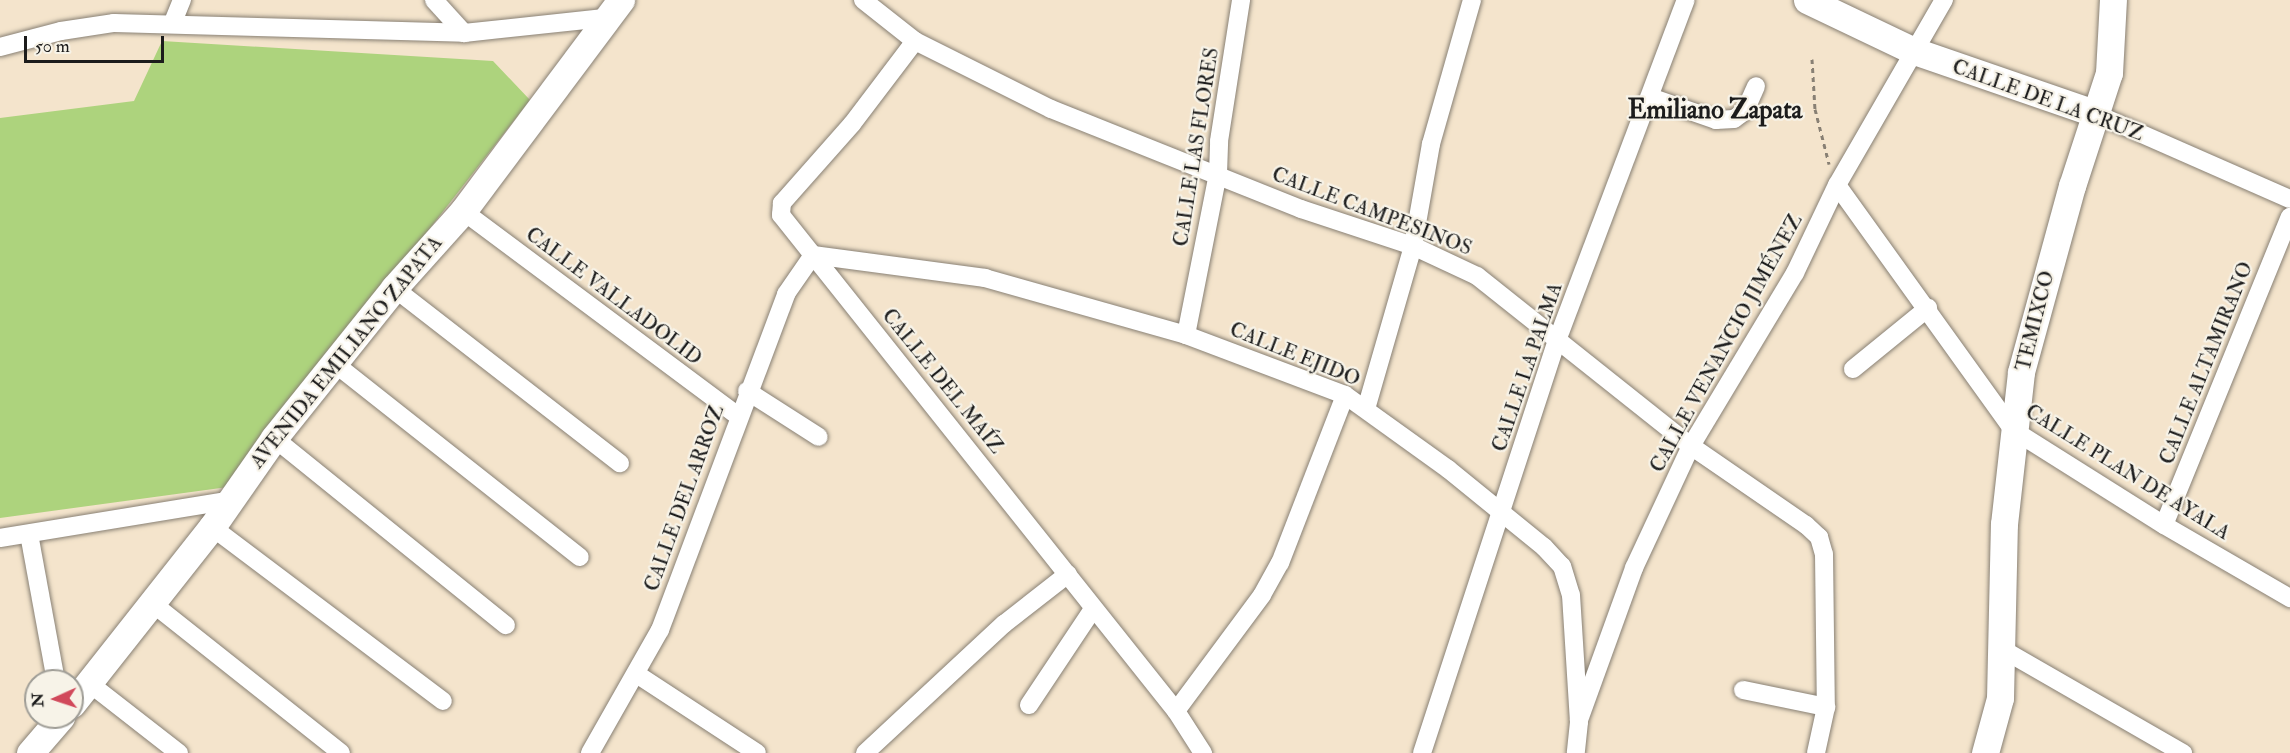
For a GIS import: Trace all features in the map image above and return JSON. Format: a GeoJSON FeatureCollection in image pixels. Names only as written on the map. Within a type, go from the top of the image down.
{"type":"FeatureCollection","features":[{"type":"Feature","properties":{"kind":"main road","name":"CALLE DE LA CRUZ"},"geometry":{"type":"LineString","coordinates":[[1807,0],[1914,51],[2094,113]]}},
{"type":"Feature","properties":{"kind":"main road","name":"TEMIXCO"},"geometry":{"type":"LineString","coordinates":[[1985,753],[2000,698],[2004,524],[2021,372],[2094,113],[2109,73],[2113,0]]}},
{"type":"Feature","properties":{"kind":"main road","name":"AVENIDA EMILIANO ZAPATA"},"geometry":{"type":"LineString","coordinates":[[84,689],[212,527],[227,501],[274,438],[394,288],[463,211],[612,9]]}},
{"type":"Feature","properties":{"kind":"main road"},"geometry":{"type":"LineString","coordinates":[[30,753],[51,729]]}},
{"type":"Feature","properties":{"kind":"street"},"geometry":{"type":"LineString","coordinates":[[173,22],[182,0]]}},
{"type":"Feature","properties":{"kind":"street"},"geometry":{"type":"LineString","coordinates":[[434,0],[464,33]]}},
{"type":"Feature","properties":{"kind":"street","name":"CALLE CAMPESINOS"},"geometry":{"type":"LineString","coordinates":[[863,0],[915,41],[1051,109],[1301,209],[1413,246],[1478,276],[1691,446],[1819,537],[1824,554],[1826,707],[1816,753]]}},
{"type":"Feature","properties":{"kind":"street","name":"CALLE LAS FLORES"},"geometry":{"type":"LineString","coordinates":[[1186,335],[1218,174],[1219,141],[1241,0]]}},
{"type":"Feature","properties":{"kind":"street"},"geometry":{"type":"LineString","coordinates":[[1366,409],[1413,246],[1431,144],[1472,0]]}},
{"type":"Feature","properties":{"kind":"street","name":"CALLE LA PALMA"},"geometry":{"type":"LineString","coordinates":[[1422,753],[1502,516],[1558,338],[1686,0]]}},
{"type":"Feature","properties":{"kind":"street","name":"CALLE VENANCIO JIMÉNEZ"},"geometry":{"type":"LineString","coordinates":[[1579,722],[1634,568],[1691,446],[1795,273],[1837,185],[1944,0]]}},
{"type":"Feature","properties":{"kind":"street"},"geometry":{"type":"LineString","coordinates":[[0,48],[103,24],[173,22],[464,33],[612,9]]}},
{"type":"Feature","properties":{"kind":"street","name":"CALLE DEL MAÍZ"},"geometry":{"type":"LineString","coordinates":[[915,41],[852,124],[782,203],[781,215],[1176,711],[1203,753]]}},
{"type":"Feature","properties":{"kind":"street"},"geometry":{"type":"LineString","coordinates":[[1650,97],[1716,120],[1734,119],[1745,111],[1756,86]]}},
{"type":"Feature","properties":{"kind":"street","name":"CALLE DE LA CRUZ"},"geometry":{"type":"LineString","coordinates":[[2094,113],[2290,199]]}},
{"type":"Feature","properties":{"kind":"street","name":"CALLE PLAN DE AYALA"},"geometry":{"type":"LineString","coordinates":[[1837,185],[1928,308],[2013,429],[2164,525],[2290,598]]}},
{"type":"Feature","properties":{"kind":"street","name":"CALLE VALLADOLID"},"geometry":{"type":"LineString","coordinates":[[463,211],[738,416]]}},
{"type":"Feature","properties":{"kind":"street","name":"CALLE ALTAMIRANO"},"geometry":{"type":"LineString","coordinates":[[2164,525],[2290,217]]}},
{"type":"Feature","properties":{"kind":"street","name":"CALLE EJIDO"},"geometry":{"type":"LineString","coordinates":[[813,255],[984,278],[1186,335],[1345,395],[1448,469],[1502,516],[1544,547],[1562,566],[1571,595],[1579,722],[1576,753]]}},
{"type":"Feature","properties":{"kind":"street","name":"CALLE DEL ARROZ"},"geometry":{"type":"LineString","coordinates":[[590,753],[638,675],[660,630],[747,391],[786,294],[813,255]]}},
{"type":"Feature","properties":{"kind":"street"},"geometry":{"type":"LineString","coordinates":[[394,288],[620,463]]}},
{"type":"Feature","properties":{"kind":"street"},"geometry":{"type":"LineString","coordinates":[[1853,369],[1928,308]]}},
{"type":"Feature","properties":{"kind":"street"},"geometry":{"type":"LineString","coordinates":[[334,363],[580,557]]}},
{"type":"Feature","properties":{"kind":"street"},"geometry":{"type":"LineString","coordinates":[[747,391],[819,437]]}},
{"type":"Feature","properties":{"kind":"street"},"geometry":{"type":"LineString","coordinates":[[1176,711],[1262,595],[1280,563],[1345,395]]}},
{"type":"Feature","properties":{"kind":"street"},"geometry":{"type":"LineString","coordinates":[[274,438],[506,625]]}},
{"type":"Feature","properties":{"kind":"street"},"geometry":{"type":"LineString","coordinates":[[0,538],[227,501]]}},
{"type":"Feature","properties":{"kind":"street"},"geometry":{"type":"LineString","coordinates":[[212,527],[443,701]]}},
{"type":"Feature","properties":{"kind":"street"},"geometry":{"type":"LineString","coordinates":[[29,534],[54,669]]}},
{"type":"Feature","properties":{"kind":"street"},"geometry":{"type":"LineString","coordinates":[[865,753],[1004,624],[1068,574]]}},
{"type":"Feature","properties":{"kind":"street"},"geometry":{"type":"LineString","coordinates":[[152,603],[341,753]]}},
{"type":"Feature","properties":{"kind":"street"},"geometry":{"type":"LineString","coordinates":[[1029,705],[1093,609]]}},
{"type":"Feature","properties":{"kind":"street"},"geometry":{"type":"LineString","coordinates":[[2002,649],[2183,753]]}},
{"type":"Feature","properties":{"kind":"street"},"geometry":{"type":"LineString","coordinates":[[638,675],[757,753]]}},
{"type":"Feature","properties":{"kind":"street"},"geometry":{"type":"LineString","coordinates":[[89,683],[179,753]]}},
{"type":"Feature","properties":{"kind":"street"},"geometry":{"type":"LineString","coordinates":[[1743,690],[1826,707]]}},
{"type":"Feature","properties":{"kind":"path"},"geometry":{"type":"LineString","coordinates":[[1812,59],[1815,109],[1837,185]]}},
{"type":"Feature","properties":{"kind":"green space"},"geometry":{"type":"Polygon","coordinates":[[[162,41],[493,61],[530,100],[228,487],[0,518],[0,118],[134,101],[162,41]]]}},
{"type":"Feature","properties":{"kind":"district","name":"Emiliano Zapata"},"geometry":{"type":"Point","coordinates":[1715,111]}}]}
